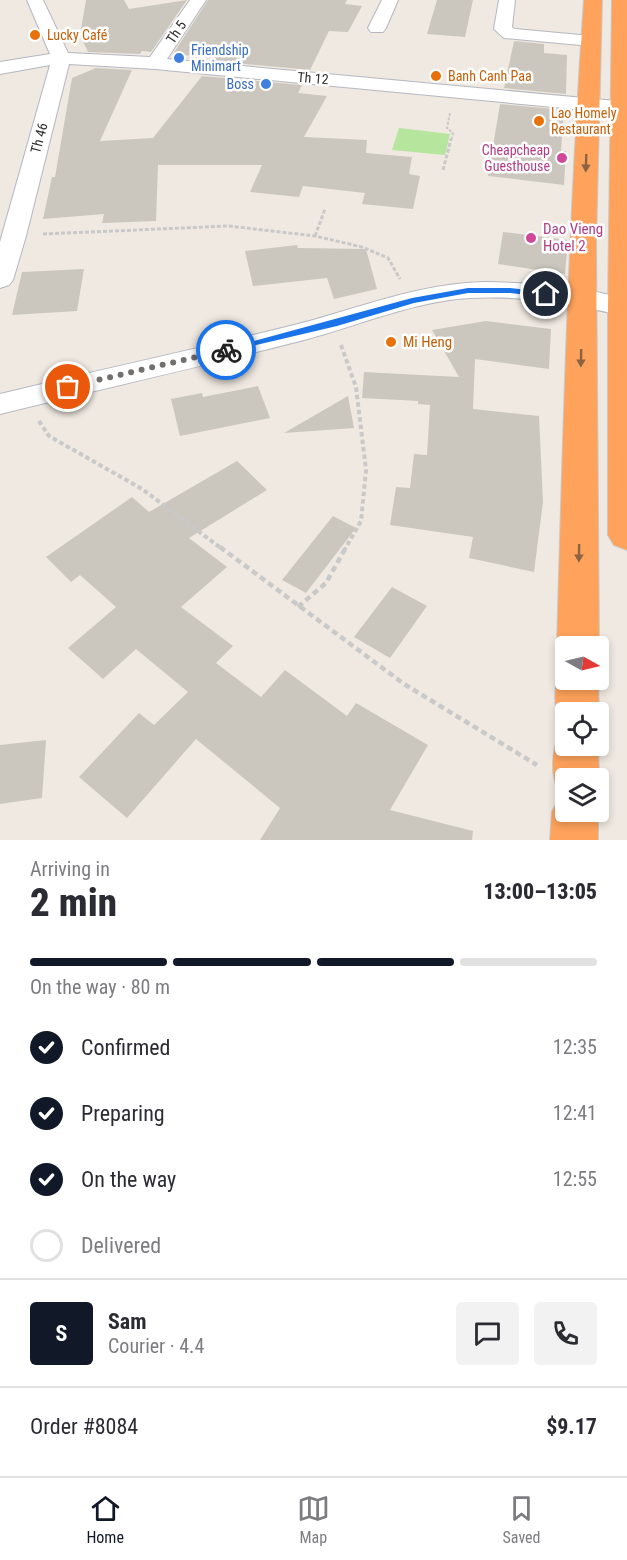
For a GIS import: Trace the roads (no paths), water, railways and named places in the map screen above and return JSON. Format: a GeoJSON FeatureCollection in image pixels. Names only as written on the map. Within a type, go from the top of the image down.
{"type":"FeatureCollection","features":[{"type":"Feature","properties":{"kind":"highway"},"geometry":{"type":"LineString","coordinates":[[578,636],[582,298],[593,0]]}},
{"type":"Feature","properties":{"kind":"highway"},"geometry":{"type":"LineString","coordinates":[[621,0],[625,108],[624,308],[627,535]]}},
{"type":"Feature","properties":{"kind":"highway"},"geometry":{"type":"LineString","coordinates":[[574,840],[575,822]]}},
{"type":"Feature","properties":{"kind":"street"},"geometry":{"type":"LineString","coordinates":[[35,0],[61,58]]}},
{"type":"Feature","properties":{"kind":"street","name":"Th 5"},"geometry":{"type":"LineString","coordinates":[[155,63],[198,0]]}},
{"type":"Feature","properties":{"kind":"street"},"geometry":{"type":"LineString","coordinates":[[377,28],[390,0]]}},
{"type":"Feature","properties":{"kind":"street"},"geometry":{"type":"LineString","coordinates":[[507,0],[503,29],[510,34],[591,41]]}},
{"type":"Feature","properties":{"kind":"street","name":"Th 12"},"geometry":{"type":"LineString","coordinates":[[0,68],[61,58],[155,63],[625,108]]}},
{"type":"Feature","properties":{"kind":"street","name":"Th 46"},"geometry":{"type":"LineString","coordinates":[[0,280],[14,236],[10,210],[61,58]]}},
{"type":"Feature","properties":{"kind":"street"},"geometry":{"type":"LineString","coordinates":[[12,401],[334,324],[412,300],[468,290],[510,290],[582,298],[624,308]]}},
{"type":"Feature","properties":{"kind":"place","name":"Lucky Café"},"geometry":{"type":"Point","coordinates":[35,35]}},
{"type":"Feature","properties":{"kind":"place","name":"Friendship Minimart"},"geometry":{"type":"Point","coordinates":[179,58]}},
{"type":"Feature","properties":{"kind":"place","name":"Banh Canh Paa"},"geometry":{"type":"Point","coordinates":[436,76]}},
{"type":"Feature","properties":{"kind":"place","name":"Boss"},"geometry":{"type":"Point","coordinates":[266,84]}},
{"type":"Feature","properties":{"kind":"place","name":"Lao Homely Restaurant"},"geometry":{"type":"Point","coordinates":[539,121]}},
{"type":"Feature","properties":{"kind":"place","name":"Cheapcheap Guesthouse"},"geometry":{"type":"Point","coordinates":[562,158]}},
{"type":"Feature","properties":{"kind":"place","name":"Dao Vieng Hotel 2"},"geometry":{"type":"Point","coordinates":[531,238]}},
{"type":"Feature","properties":{"kind":"place","name":"Mi Heng"},"geometry":{"type":"Point","coordinates":[391,342]}}]}
